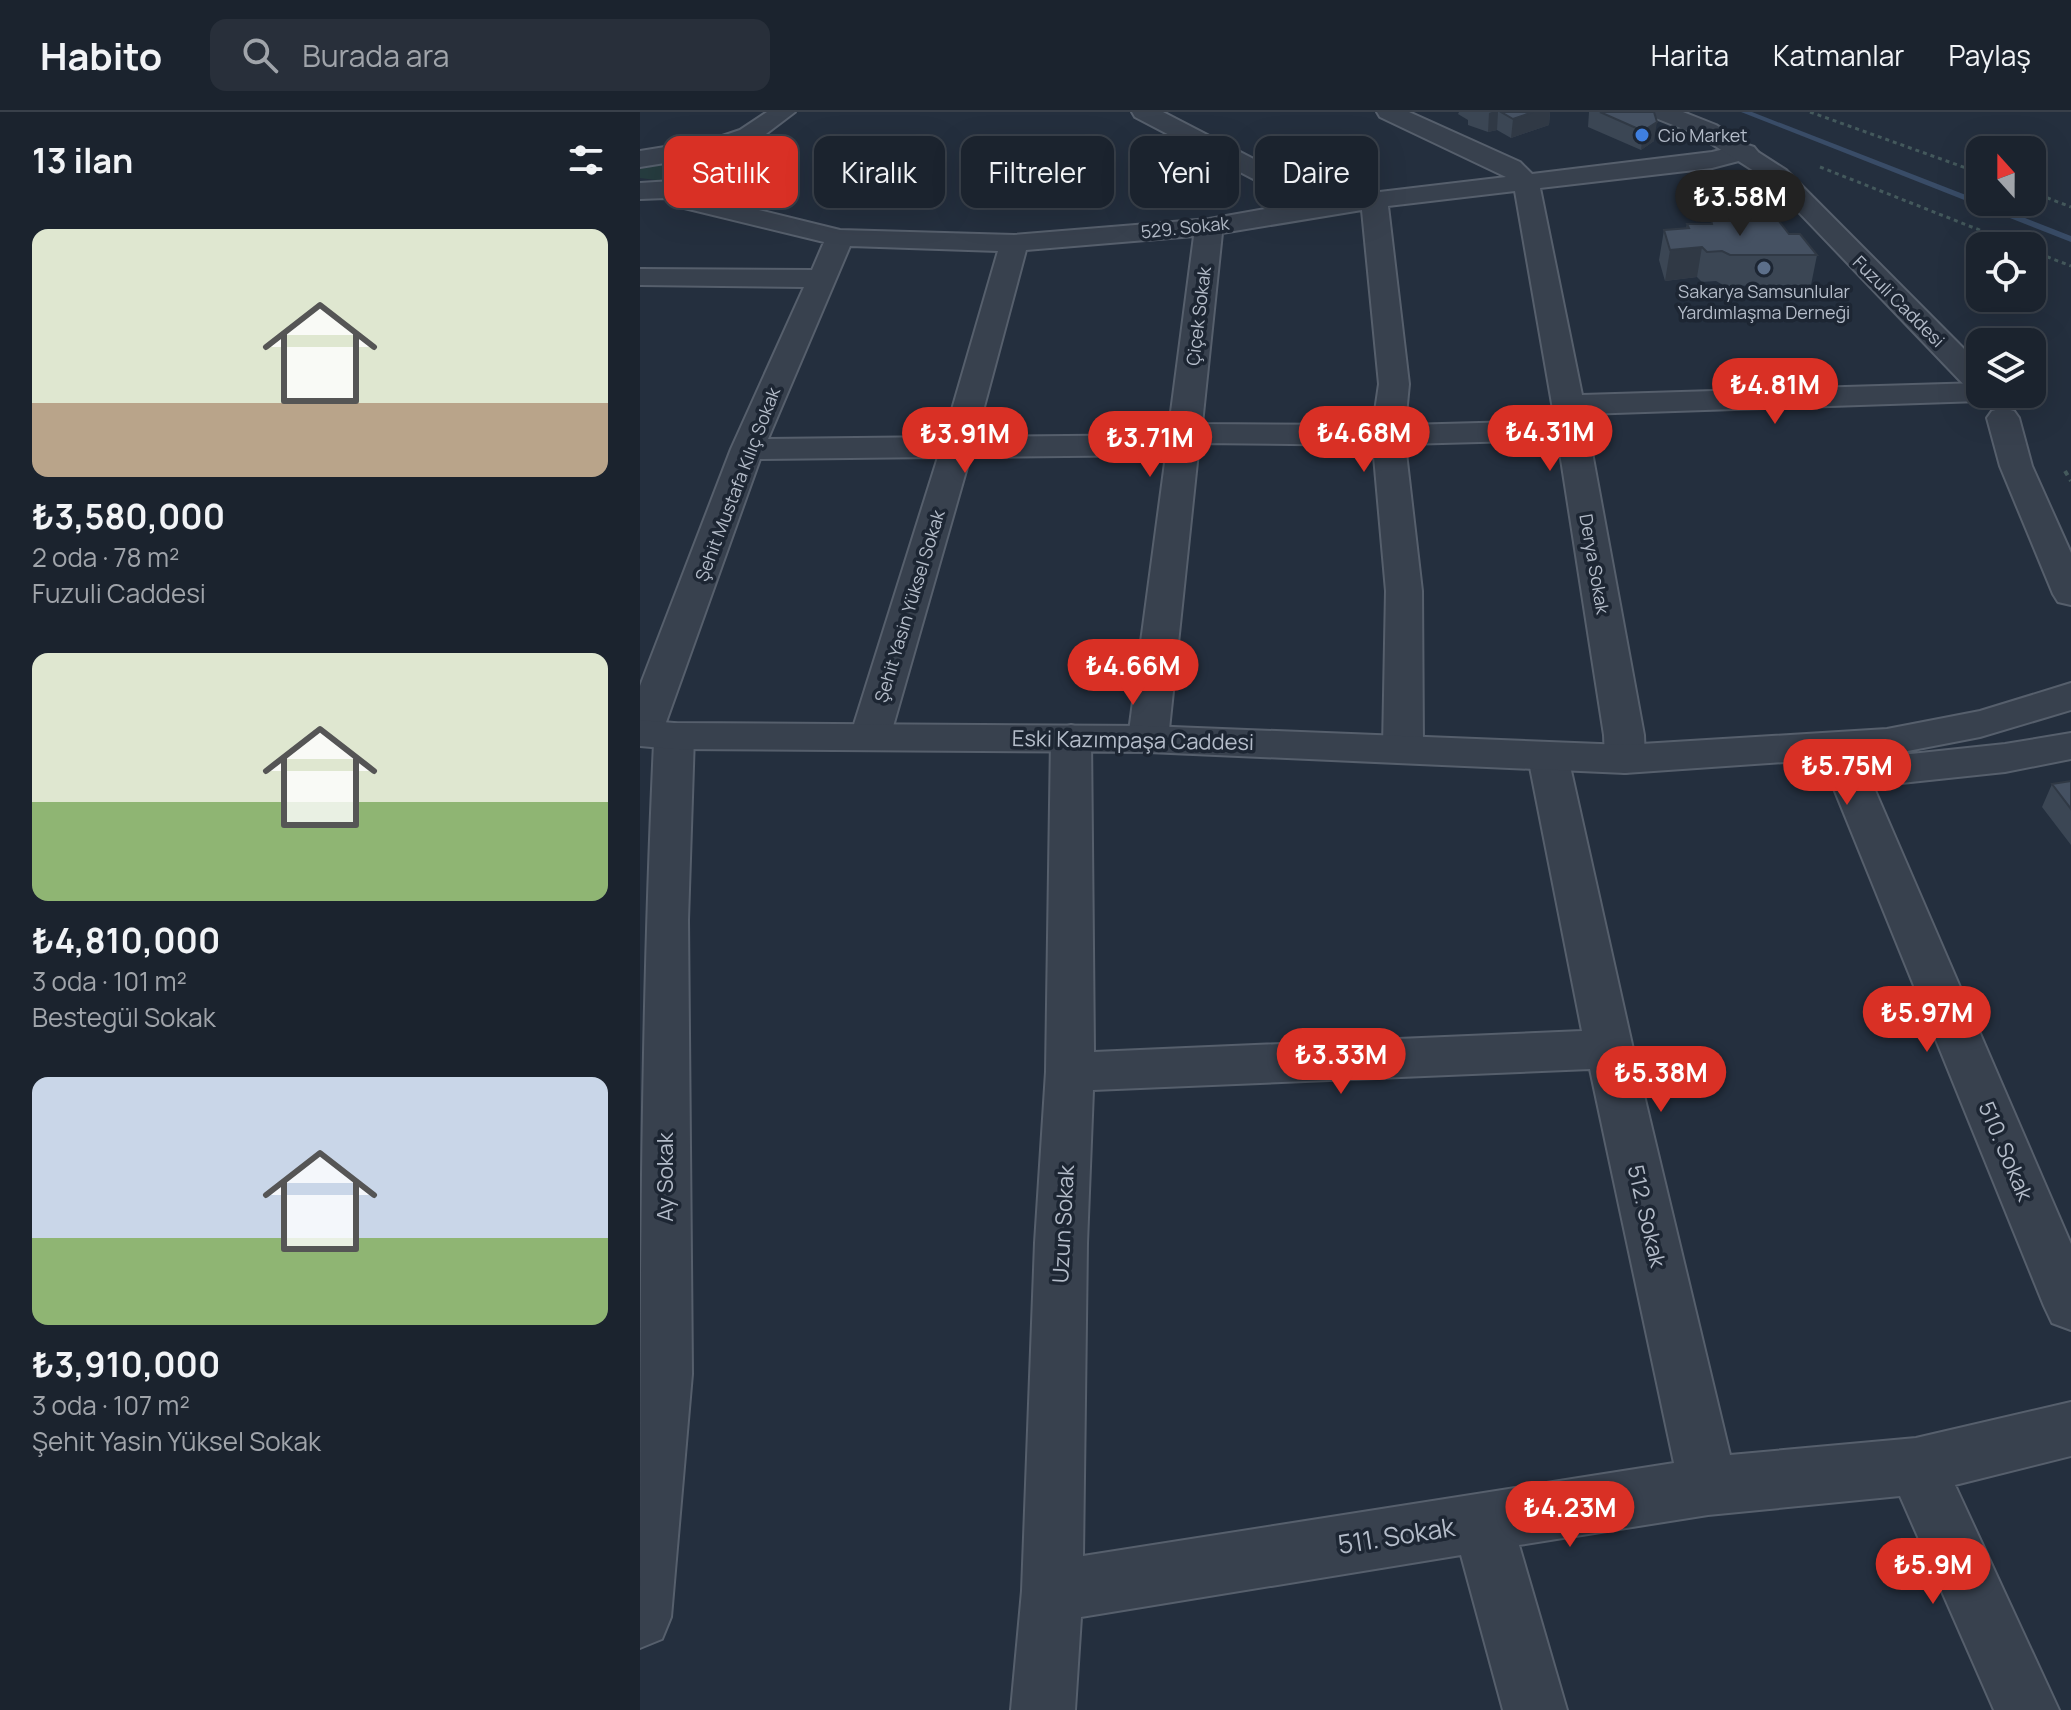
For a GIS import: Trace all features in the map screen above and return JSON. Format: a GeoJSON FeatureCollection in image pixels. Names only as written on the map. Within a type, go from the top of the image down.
{"type":"FeatureCollection","features":[{"type":"Feature","properties":{"kind":"street"},"geometry":{"type":"LineString","coordinates":[[1144,112],[1255,170]]}},
{"type":"Feature","properties":{"kind":"street"},"geometry":{"type":"LineString","coordinates":[[1389,112],[1511,167],[1526,182]]}},
{"type":"Feature","properties":{"kind":"street","name":"Fuzuli Caddesi"},"geometry":{"type":"LineString","coordinates":[[1662,112],[1707,130],[1777,175],[1966,368]]}},
{"type":"Feature","properties":{"kind":"street"},"geometry":{"type":"LineString","coordinates":[[757,136],[778,116]]}},
{"type":"Feature","properties":{"kind":"street"},"geometry":{"type":"LineString","coordinates":[[642,147],[664,154]]}},
{"type":"Feature","properties":{"kind":"street","name":"529. Sokak"},"geometry":{"type":"LineString","coordinates":[[1378,200],[1712,160],[1745,152]]}},
{"type":"Feature","properties":{"kind":"street","name":"Derya Sokak"},"geometry":{"type":"LineString","coordinates":[[1526,182],[1570,418],[1624,735],[1625,759]]}},
{"type":"Feature","properties":{"kind":"street"},"geometry":{"type":"LineString","coordinates":[[640,215],[658,190]]}},
{"type":"Feature","properties":{"kind":"street","name":"529. Sokak"},"geometry":{"type":"LineString","coordinates":[[658,190],[681,199],[840,238],[1014,243],[1209,227],[1314,208]]}},
{"type":"Feature","properties":{"kind":"street","name":"529. Sokak"},"geometry":{"type":"LineString","coordinates":[[746,208],[766,218]]}},
{"type":"Feature","properties":{"kind":"street"},"geometry":{"type":"LineString","coordinates":[[1375,208],[1394,384],[1388,435],[1404,591],[1403,747]]}},
{"type":"Feature","properties":{"kind":"street","name":"Çiçek Sokak"},"geometry":{"type":"LineString","coordinates":[[1148,739],[1209,227]]}},
{"type":"Feature","properties":{"kind":"street","name":"Şehit Mustafa Kılıç Sokak"},"geometry":{"type":"LineString","coordinates":[[652,734],[747,449],[840,238]]}},
{"type":"Feature","properties":{"kind":"street","name":"Şehit Yasin Yüksel Sokak"},"geometry":{"type":"LineString","coordinates":[[870,737],[1014,243]]}},
{"type":"Feature","properties":{"kind":"street"},"geometry":{"type":"LineString","coordinates":[[640,277],[822,279]]}},
{"type":"Feature","properties":{"kind":"street"},"geometry":{"type":"LineString","coordinates":[[747,449],[957,447],[1388,435],[1570,418],[1966,393]]}},
{"type":"Feature","properties":{"kind":"street"},"geometry":{"type":"LineString","coordinates":[[1997,408],[2037,462],[2071,530]]}},
{"type":"Feature","properties":{"kind":"street"},"geometry":{"type":"LineString","coordinates":[[1997,408],[2016,466],[2071,594]]}},
{"type":"Feature","properties":{"kind":"street","name":"Eski Kazımpaşa Caddesi"},"geometry":{"type":"LineString","coordinates":[[652,734],[1148,739],[1403,747],[1625,759],[1679,752],[1778,750],[1887,742],[1959,730],[2029,712],[2071,696]]}},
{"type":"Feature","properties":{"kind":"street","name":"Ay Sokak"},"geometry":{"type":"LineString","coordinates":[[640,1617],[664,1374],[666,920],[652,734]]}},
{"type":"Feature","properties":{"kind":"street","name":"Uzun Sokak"},"geometry":{"type":"LineString","coordinates":[[1043,1710],[1052,1591],[1061,1243],[1070,1072],[1071,738]]}},
{"type":"Feature","properties":{"kind":"street","name":"Eski Kazımpaşa Caddesi"},"geometry":{"type":"LineString","coordinates":[[1625,759],[1673,772],[1848,774],[2005,758],[2071,746]]}},
{"type":"Feature","properties":{"kind":"street","name":"512. Sokak"},"geometry":{"type":"LineString","coordinates":[[1548,757],[1609,1049],[1708,1486]]}},
{"type":"Feature","properties":{"kind":"street","name":"510. Sokak"},"geometry":{"type":"LineString","coordinates":[[1848,774],[2071,1306]]}},
{"type":"Feature","properties":{"kind":"street"},"geometry":{"type":"LineString","coordinates":[[1070,1072],[1609,1049]]}},
{"type":"Feature","properties":{"kind":"street","name":"511. Sokak"},"geometry":{"type":"LineString","coordinates":[[1052,1591],[1708,1486],[1916,1466],[2071,1429]]}},
{"type":"Feature","properties":{"kind":"street"},"geometry":{"type":"LineString","coordinates":[[1916,1466],[2027,1710]]}},
{"type":"Feature","properties":{"kind":"street"},"geometry":{"type":"LineString","coordinates":[[1482,1521],[1535,1710]]}},
{"type":"Feature","properties":{"kind":"path"},"geometry":{"type":"LineString","coordinates":[[1810,112],[1966,168]]}},
{"type":"Feature","properties":{"kind":"path"},"geometry":{"type":"LineString","coordinates":[[1811,164],[1984,232]]}},
{"type":"Feature","properties":{"kind":"path"},"geometry":{"type":"LineString","coordinates":[[2046,197],[2071,207]]}},
{"type":"Feature","properties":{"kind":"path"},"geometry":{"type":"LineString","coordinates":[[2046,256],[2071,266]]}},
{"type":"Feature","properties":{"kind":"green space"},"geometry":{"type":"Polygon","coordinates":[[[664,162],[664,181],[640,178],[640,169],[664,162]]]}},
{"type":"Feature","properties":{"kind":"building"},"geometry":{"type":"Polygon","coordinates":[[[1501,112],[1533,112],[1513,119],[1501,112]]]}},
{"type":"Feature","properties":{"kind":"building"},"geometry":{"type":"Polygon","coordinates":[[[1600,112],[1654,112],[1657,122],[1643,131],[1600,112]]]}},
{"type":"Feature","properties":{"kind":"building"},"geometry":{"type":"Polygon","coordinates":[[[1775,216],[1789,234],[1800,234],[1817,255],[1730,255],[1722,251],[1707,252],[1702,247],[1670,250],[1664,230],[1689,228],[1687,224],[1712,224],[1711,220],[1775,216]]]}},
{"type":"Feature","properties":{"kind":"building"},"geometry":{"type":"Polygon","coordinates":[[[2071,781],[2071,809],[2052,784],[2071,781]]]}},
{"type":"Feature","properties":{"kind":"waterway"},"geometry":{"type":"LineString","coordinates":[[1745,112],[2071,239]]}},
{"type":"Feature","properties":{"kind":"place","name":"Cio Market"},"geometry":{"type":"Point","coordinates":[1642,135]}},
{"type":"Feature","properties":{"kind":"place","name":"Sakarya Samsunlular Yardımlaşma Derneği"},"geometry":{"type":"Point","coordinates":[1764,268]}}]}
